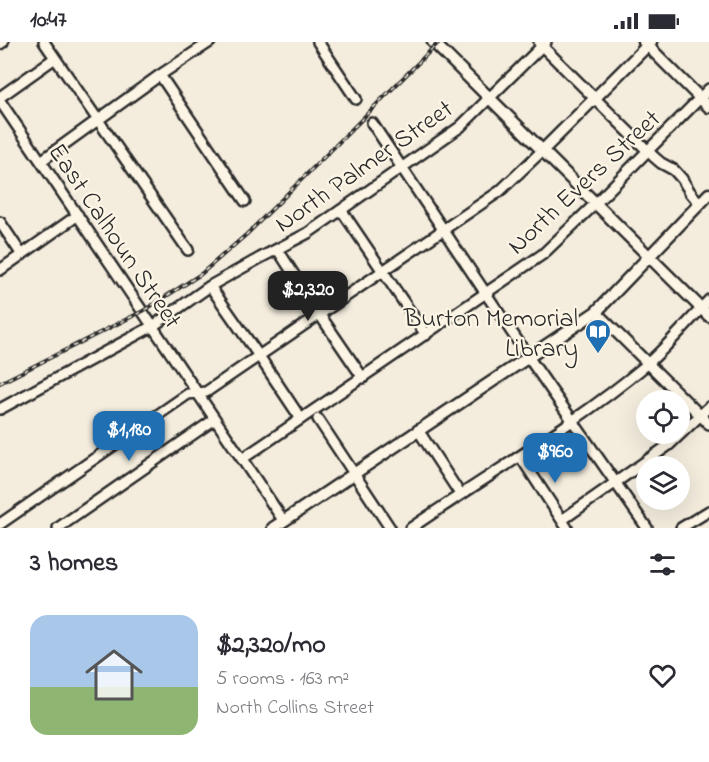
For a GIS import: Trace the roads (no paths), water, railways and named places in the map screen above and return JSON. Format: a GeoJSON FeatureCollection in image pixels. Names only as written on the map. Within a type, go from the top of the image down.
{"type":"FeatureCollection","features":[{"type":"Feature","properties":{"kind":"main road"},"geometry":{"type":"LineString","coordinates":[[433,42],[648,256],[706,308]]}},
{"type":"Feature","properties":{"kind":"main road"},"geometry":{"type":"LineString","coordinates":[[542,151],[647,43],[709,107]]}},
{"type":"Feature","properties":{"kind":"main road"},"geometry":{"type":"LineString","coordinates":[[273,528],[596,312],[709,194]]}},
{"type":"Feature","properties":{"kind":"street"},"geometry":{"type":"LineString","coordinates":[[44,42],[188,250]]}},
{"type":"Feature","properties":{"kind":"street"},"geometry":{"type":"LineString","coordinates":[[41,161],[160,75],[210,42]]}},
{"type":"Feature","properties":{"kind":"street"},"geometry":{"type":"LineString","coordinates":[[318,42],[356,99]]}},
{"type":"Feature","properties":{"kind":"street"},"geometry":{"type":"LineString","coordinates":[[542,43],[648,151],[661,163],[674,170],[700,204]]}},
{"type":"Feature","properties":{"kind":"street","name":"North Palmer Street"},"geometry":{"type":"LineString","coordinates":[[0,409],[153,326],[210,286],[308,233],[342,211],[460,127],[542,43]]}},
{"type":"Feature","properties":{"kind":"street"},"geometry":{"type":"LineString","coordinates":[[0,99],[55,58]]}},
{"type":"Feature","properties":{"kind":"street"},"geometry":{"type":"LineString","coordinates":[[160,75],[244,201]]}},
{"type":"Feature","properties":{"kind":"street","name":"North Evers Street"},"geometry":{"type":"LineString","coordinates":[[242,459],[543,254],[596,204],[709,89]]}},
{"type":"Feature","properties":{"kind":"street","name":"East Calhoun Street"},"geometry":{"type":"LineString","coordinates":[[0,99],[283,520]]}},
{"type":"Feature","properties":{"kind":"street"},"geometry":{"type":"LineString","coordinates":[[372,123],[528,356],[647,528]]}},
{"type":"Feature","properties":{"kind":"street"},"geometry":{"type":"LineString","coordinates":[[0,524],[188,394],[206,392],[383,272],[500,191],[542,151]]}},
{"type":"Feature","properties":{"kind":"street"},"geometry":{"type":"LineString","coordinates":[[342,211],[426,335]]}},
{"type":"Feature","properties":{"kind":"street"},"geometry":{"type":"LineString","coordinates":[[0,270],[78,215]]}},
{"type":"Feature","properties":{"kind":"street"},"geometry":{"type":"LineString","coordinates":[[0,222],[22,255]]}},
{"type":"Feature","properties":{"kind":"street"},"geometry":{"type":"LineString","coordinates":[[278,250],[363,378]]}},
{"type":"Feature","properties":{"kind":"street"},"geometry":{"type":"LineString","coordinates":[[210,286],[301,419]]}},
{"type":"Feature","properties":{"kind":"street"},"geometry":{"type":"LineString","coordinates":[[411,528],[573,421],[618,388],[706,308]]}},
{"type":"Feature","properties":{"kind":"street"},"geometry":{"type":"LineString","coordinates":[[596,312],[709,424]]}},
{"type":"Feature","properties":{"kind":"street"},"geometry":{"type":"LineString","coordinates":[[520,456],[565,524],[615,483],[669,445],[709,408]]}},
{"type":"Feature","properties":{"kind":"street"},"geometry":{"type":"LineString","coordinates":[[58,528],[72,524],[215,419]]}},
{"type":"Feature","properties":{"kind":"street"},"geometry":{"type":"LineString","coordinates":[[318,419],[390,528]]}},
{"type":"Feature","properties":{"kind":"street"},"geometry":{"type":"LineString","coordinates":[[417,430],[460,494]]}},
{"type":"Feature","properties":{"kind":"street"},"geometry":{"type":"LineString","coordinates":[[681,528],[709,511]]}},
{"type":"Feature","properties":{"kind":"railway"},"geometry":{"type":"LineString","coordinates":[[0,383],[143,311],[201,274],[247,234],[439,42]]}},
{"type":"Feature","properties":{"kind":"place","name":"Burton Memorial Library"},"geometry":{"type":"Point","coordinates":[598,355]}}]}
